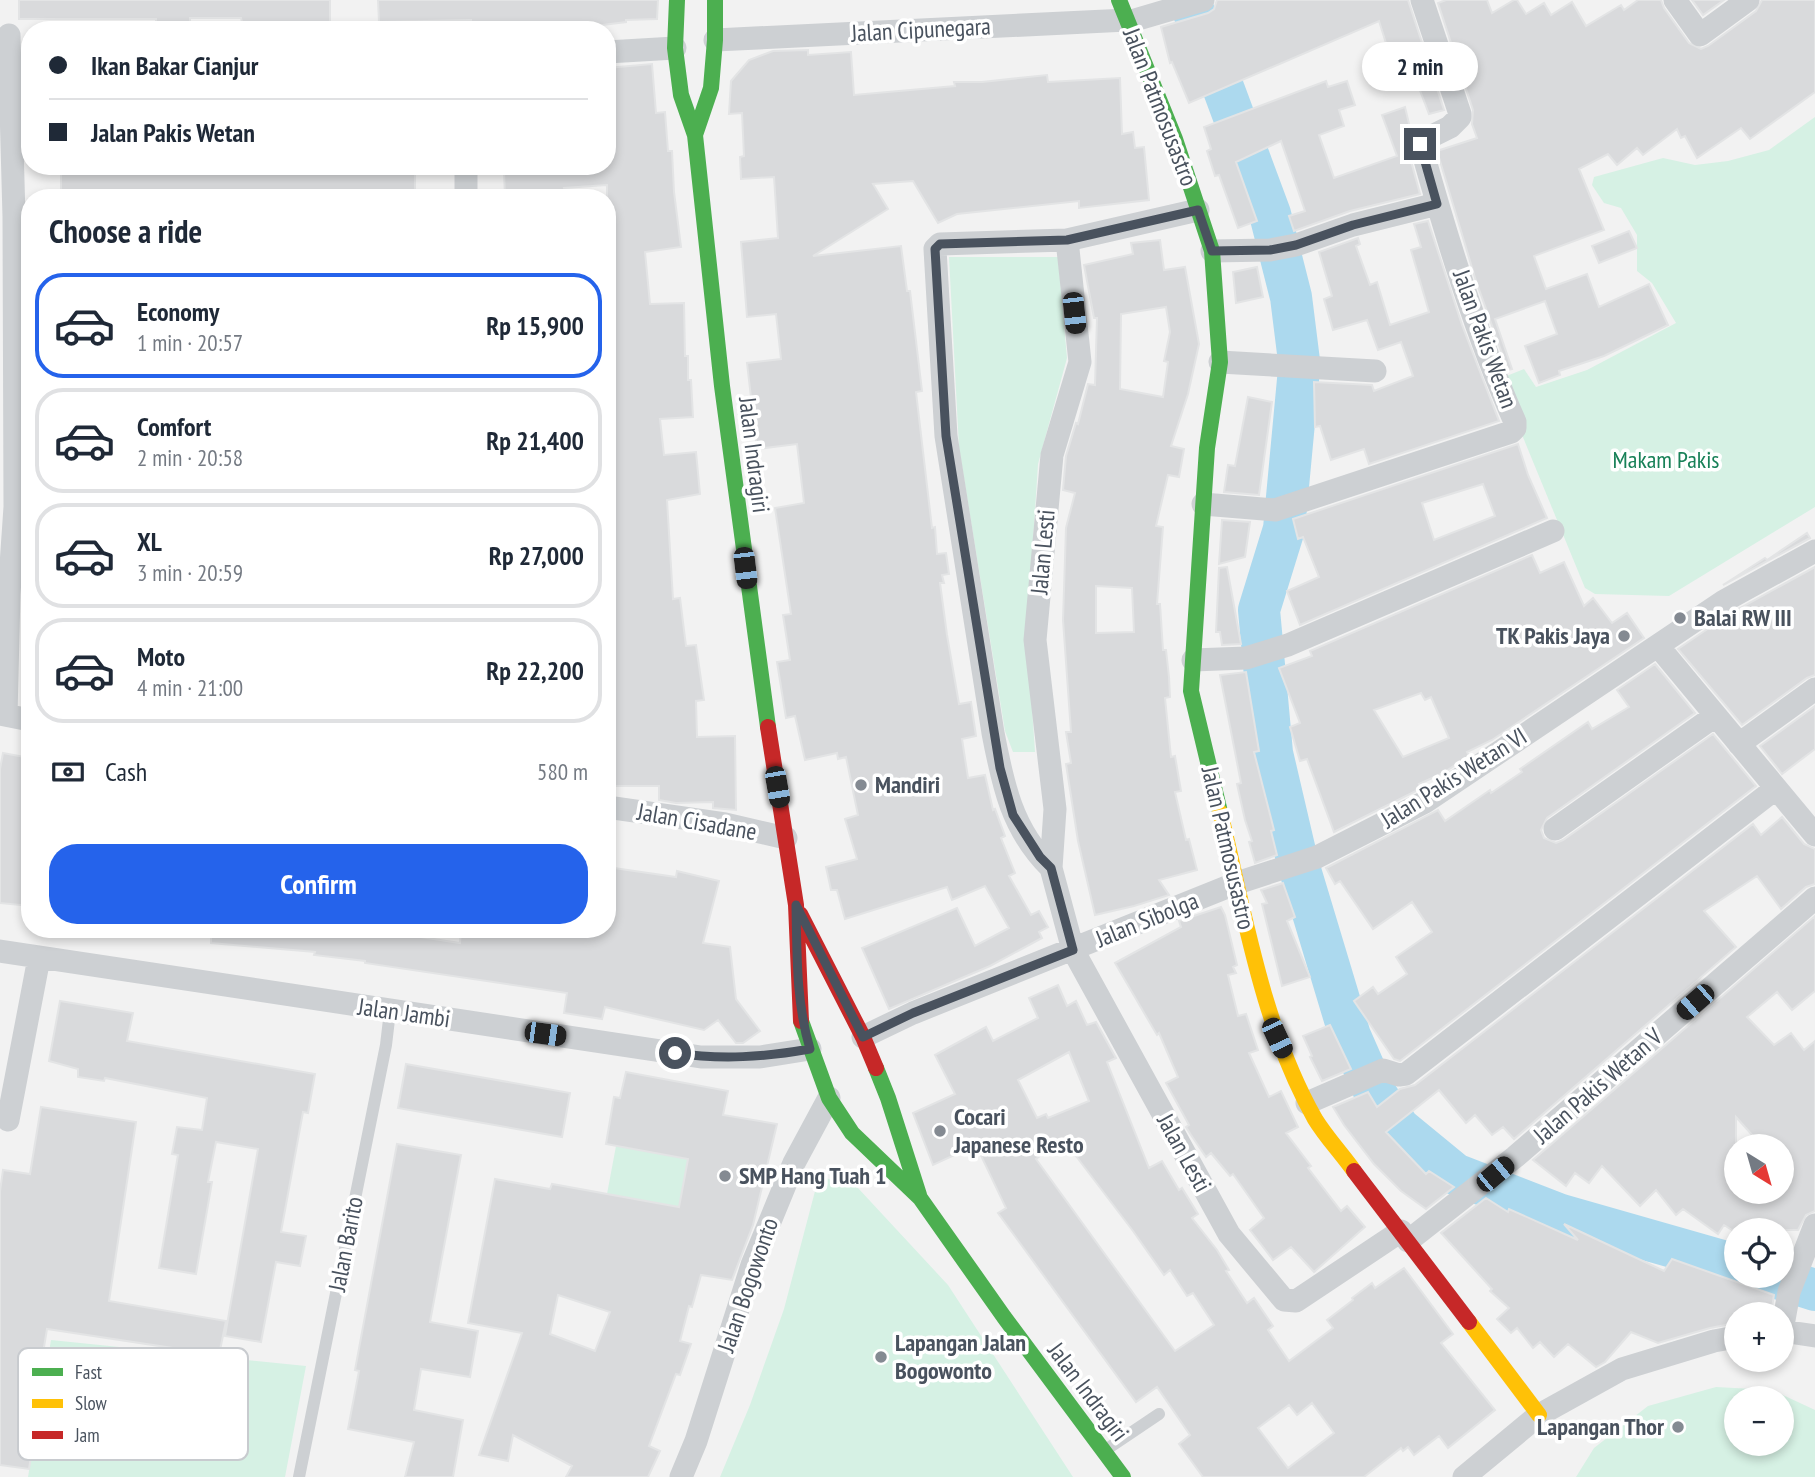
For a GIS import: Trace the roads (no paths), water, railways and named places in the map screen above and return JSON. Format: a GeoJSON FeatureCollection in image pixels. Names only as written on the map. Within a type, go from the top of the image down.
{"type":"FeatureCollection","features":[{"type":"Feature","properties":{"kind":"street","name":"Jalan Indragiri"},"geometry":{"type":"LineString","coordinates":[[677,0],[675,48],[681,95],[695,135],[722,386],[759,672],[796,905],[800,1009],[810,1049],[829,1098],[852,1133],[920,1198],[1123,1477]]}},
{"type":"Feature","properties":{"kind":"street","name":"Jalan Indragiri"},"geometry":{"type":"LineString","coordinates":[[695,135],[711,88],[715,0]]}},
{"type":"Feature","properties":{"kind":"street","name":"Jalan Cipunegara"},"geometry":{"type":"LineString","coordinates":[[715,40],[1124,14],[1178,9],[1203,0]]}},
{"type":"Feature","properties":{"kind":"street","name":"Jalan Pakis Wetan"},"geometry":{"type":"LineString","coordinates":[[1203,504],[1275,510],[1511,432],[1515,428],[1515,422],[1496,380],[1437,204],[1420,144],[1426,138],[1450,127],[1460,117],[1422,0]]}},
{"type":"Feature","properties":{"kind":"street"},"geometry":{"type":"LineString","coordinates":[[1675,0],[1700,35],[1748,0]]}},
{"type":"Feature","properties":{"kind":"street","name":"Jalan Patmosusastro"},"geometry":{"type":"LineString","coordinates":[[1124,14],[1175,139],[1212,251],[1220,362],[1207,448],[1191,691],[1262,987],[1277,1038],[1316,1120],[1539,1415]]}},
{"type":"Feature","properties":{"kind":"street"},"geometry":{"type":"LineString","coordinates":[[13,35],[21,198]]}},
{"type":"Feature","properties":{"kind":"street"},"geometry":{"type":"LineString","coordinates":[[616,51],[675,48]]}},
{"type":"Feature","properties":{"kind":"street"},"geometry":{"type":"LineString","coordinates":[[1212,251],[1270,250],[1296,245],[1353,225],[1437,204]]}},
{"type":"Feature","properties":{"kind":"street","name":"Jalan Lesti"},"geometry":{"type":"LineString","coordinates":[[1051,868],[1040,857],[1013,815],[993,733],[946,436],[935,249],[940,244],[1067,240],[1198,210]]}},
{"type":"Feature","properties":{"kind":"street","name":"Jalan Lesti"},"geometry":{"type":"LineString","coordinates":[[1067,240],[1080,362],[1052,455],[1035,639],[1055,809],[1051,868],[1073,950],[1229,1234],[1284,1300],[1296,1301],[1405,1236]]}},
{"type":"Feature","properties":{"kind":"street"},"geometry":{"type":"LineString","coordinates":[[1220,362],[1375,371]]}},
{"type":"Feature","properties":{"kind":"street"},"geometry":{"type":"LineString","coordinates":[[21,514],[9,594],[3,715],[21,718]]}},
{"type":"Feature","properties":{"kind":"street"},"geometry":{"type":"LineString","coordinates":[[1193,660],[1246,658],[1288,645],[1553,531]]}},
{"type":"Feature","properties":{"kind":"street","name":"Jalan Pakis Wetan VI"},"geometry":{"type":"LineString","coordinates":[[1237,883],[1317,857],[1425,802],[1724,601],[1815,551]]}},
{"type":"Feature","properties":{"kind":"street"},"geometry":{"type":"LineString","coordinates":[[1658,646],[1815,835]]}},
{"type":"Feature","properties":{"kind":"street"},"geometry":{"type":"LineString","coordinates":[[1739,744],[1815,689]]}},
{"type":"Feature","properties":{"kind":"street"},"geometry":{"type":"LineString","coordinates":[[1555,829],[1715,716]]}},
{"type":"Feature","properties":{"kind":"street"},"geometry":{"type":"LineString","coordinates":[[1307,1102],[1373,1073],[1406,1074],[1776,789]]}},
{"type":"Feature","properties":{"kind":"street","name":"Jalan Cisadane"},"geometry":{"type":"LineString","coordinates":[[616,808],[725,824],[786,838]]}},
{"type":"Feature","properties":{"kind":"street","name":"Jalan Sibolga"},"geometry":{"type":"LineString","coordinates":[[863,1037],[913,1013],[1237,883]]}},
{"type":"Feature","properties":{"kind":"street","name":"Jalan Pakis Wetan V"},"geometry":{"type":"LineString","coordinates":[[1405,1236],[1457,1203],[1495,1174],[1815,898]]}},
{"type":"Feature","properties":{"kind":"street","name":"Jalan Indragiri"},"geometry":{"type":"LineString","coordinates":[[796,905],[863,1037],[888,1098],[920,1198]]}},
{"type":"Feature","properties":{"kind":"street","name":"Jalan Jambi"},"geometry":{"type":"LineString","coordinates":[[0,951],[701,1057],[761,1057],[810,1049]]}},
{"type":"Feature","properties":{"kind":"street"},"geometry":{"type":"LineString","coordinates":[[8,1120],[39,958]]}},
{"type":"Feature","properties":{"kind":"street","name":"Jalan Bogowonto"},"geometry":{"type":"LineString","coordinates":[[681,1477],[696,1441],[752,1265],[794,1163],[829,1098]]}},
{"type":"Feature","properties":{"kind":"street"},"geometry":{"type":"LineString","coordinates":[[1787,1302],[1815,1225]]}},
{"type":"Feature","properties":{"kind":"street"},"geometry":{"type":"LineString","coordinates":[[1794,1333],[1815,1336]]}},
{"type":"Feature","properties":{"kind":"street"},"geometry":{"type":"LineString","coordinates":[[1464,1477],[1539,1415],[1622,1369],[1724,1339]]}},
{"type":"Feature","properties":{"kind":"lane","name":"Jalan Barito"},"geometry":{"type":"LineString","coordinates":[[299,1477],[386,1045],[390,1011]]}},
{"type":"Feature","properties":{"kind":"lane"},"geometry":{"type":"LineString","coordinates":[[1104,1451],[1159,1414]]}},
{"type":"Feature","properties":{"kind":"waterway"},"geometry":{"type":"LineString","coordinates":[[1187,0],[1198,20],[1270,214],[1291,297],[1299,361]]}},
{"type":"Feature","properties":{"kind":"waterway"},"geometry":{"type":"LineString","coordinates":[[1299,369],[1284,529],[1259,610],[1272,753],[1297,860],[1350,1036],[1375,1093],[1399,1128],[1455,1174],[1561,1215],[1724,1262]]}},
{"type":"Feature","properties":{"kind":"waterway"},"geometry":{"type":"LineString","coordinates":[[1794,1283],[1815,1290]]}},
{"type":"Feature","properties":{"kind":"place","name":"Balai RW III"},"geometry":{"type":"Point","coordinates":[1680,618]}},
{"type":"Feature","properties":{"kind":"place","name":"TK Pakis Jaya"},"geometry":{"type":"Point","coordinates":[1624,636]}},
{"type":"Feature","properties":{"kind":"place","name":"Mandiri"},"geometry":{"type":"Point","coordinates":[861,785]}},
{"type":"Feature","properties":{"kind":"place","name":"Cocari Japanese Resto"},"geometry":{"type":"Point","coordinates":[940,1131]}},
{"type":"Feature","properties":{"kind":"place","name":"SMP Hang Tuah 1"},"geometry":{"type":"Point","coordinates":[725,1176]}},
{"type":"Feature","properties":{"kind":"place","name":"Lapangan Jalan Bogowonto"},"geometry":{"type":"Point","coordinates":[881,1357]}},
{"type":"Feature","properties":{"kind":"place","name":"Lapangan Thor"},"geometry":{"type":"Point","coordinates":[1678,1427]}},
{"type":"Feature","properties":{"kind":"park label","name":"Makam Pakis"},"geometry":{"type":"Point","coordinates":[1666,460]}}]}
